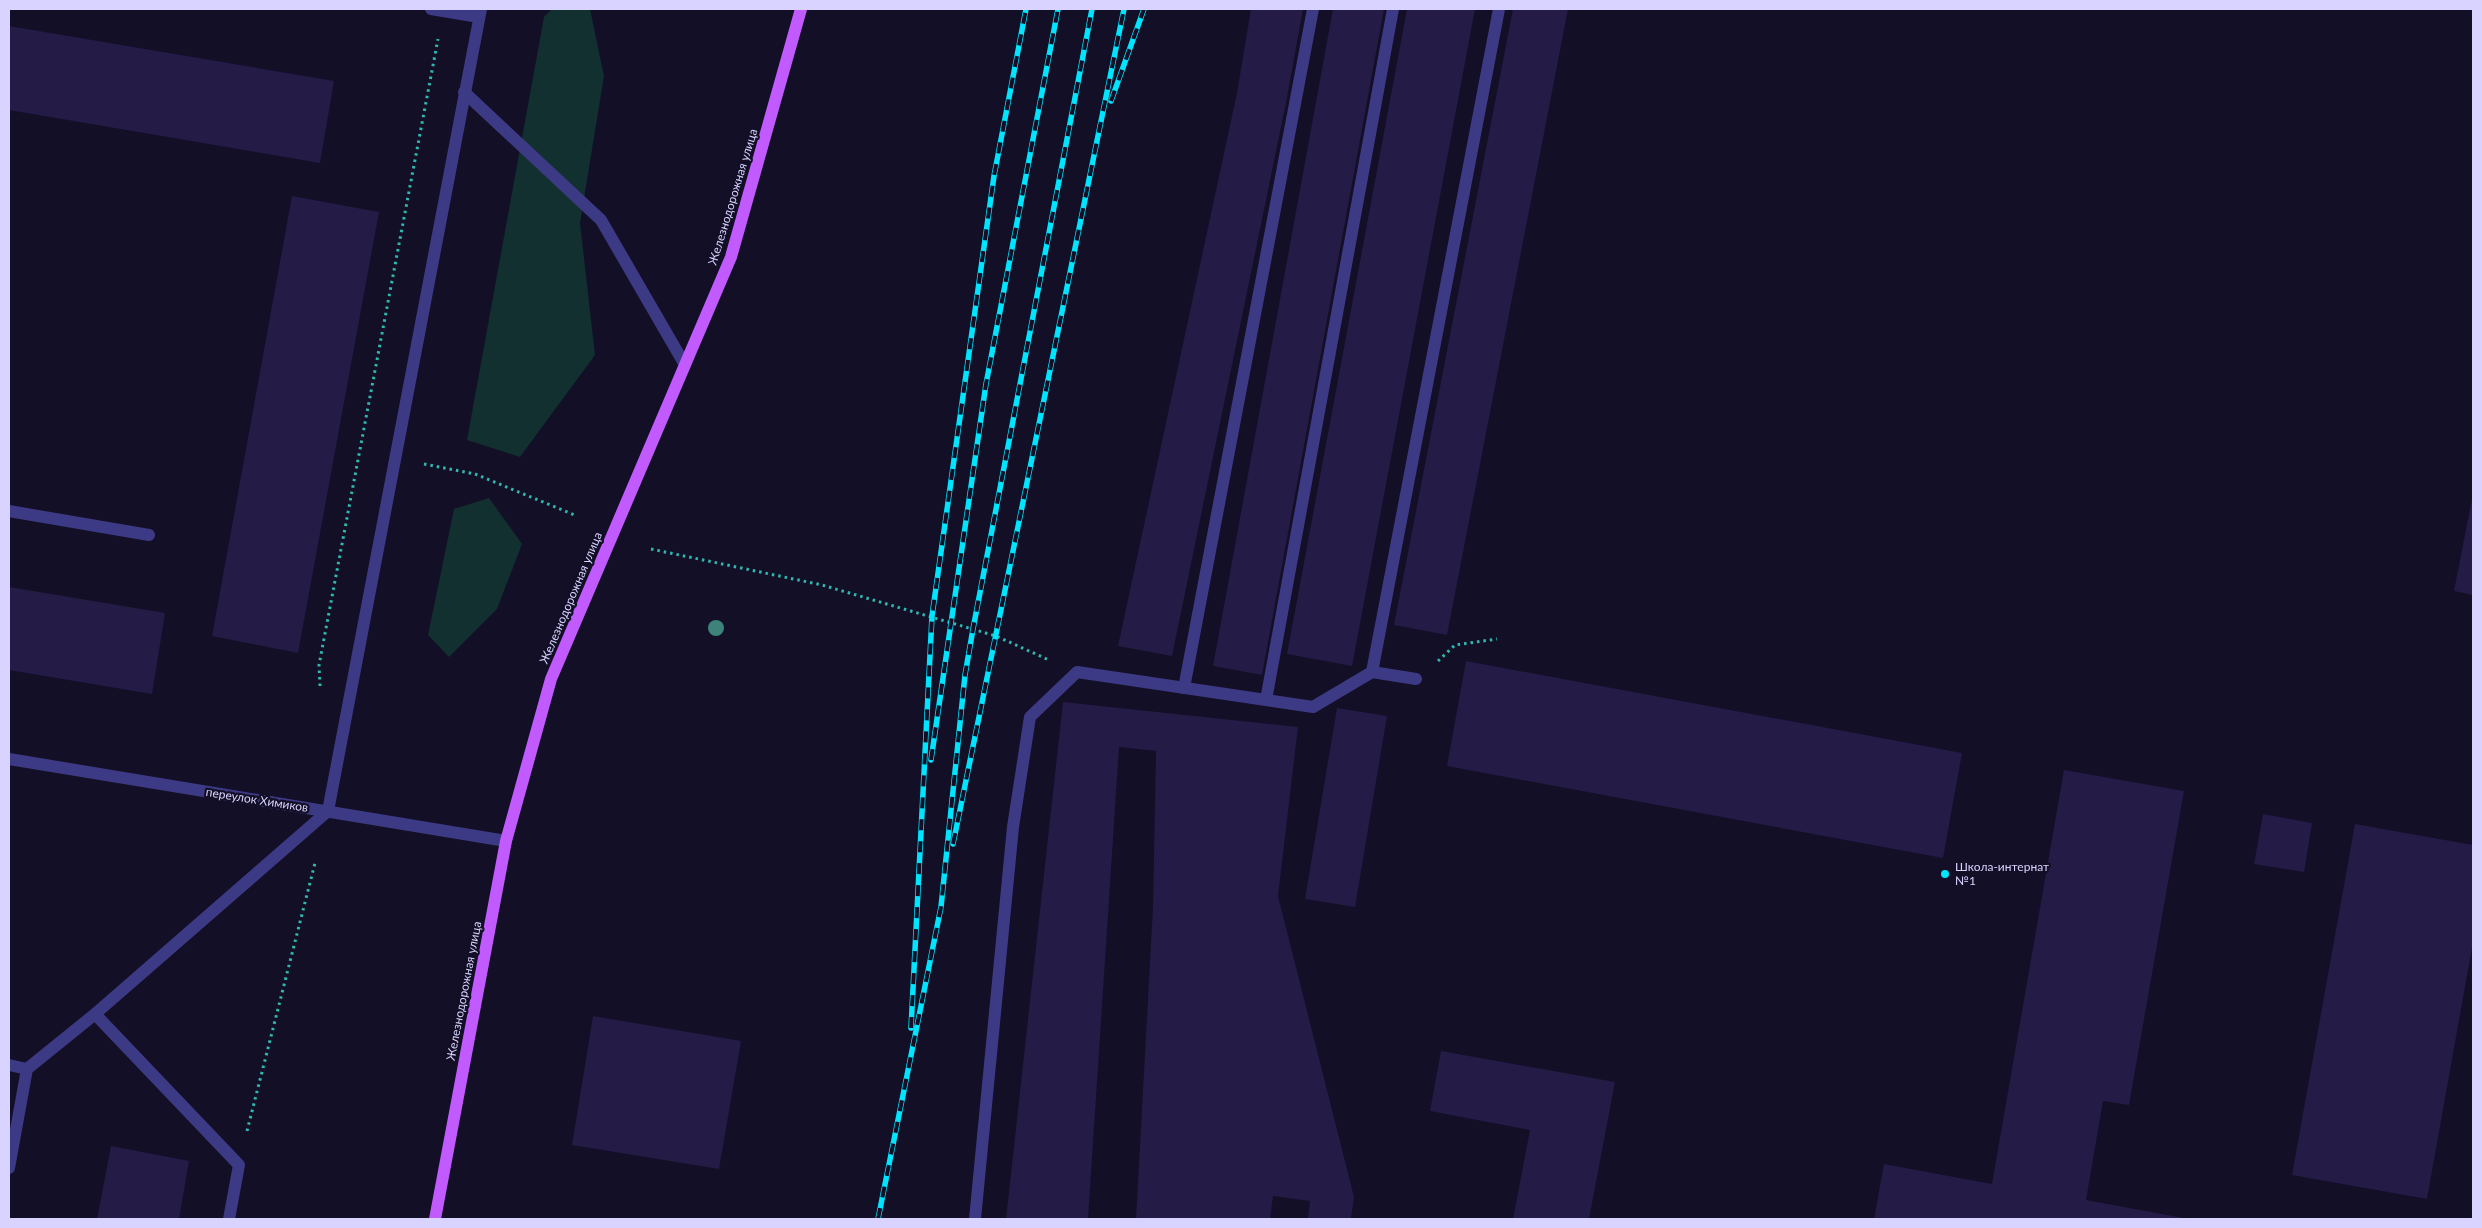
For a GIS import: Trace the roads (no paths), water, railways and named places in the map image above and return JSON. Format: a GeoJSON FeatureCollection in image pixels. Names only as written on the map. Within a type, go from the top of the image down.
{"type":"FeatureCollection","features":[{"type":"Feature","properties":{"kind":"main road","name":"Железнодорожная улица"},"geometry":{"type":"LineString","coordinates":[[435,1219],[506,841],[550,679],[731,257],[801,9]]}},
{"type":"Feature","properties":{"kind":"street"},"geometry":{"type":"LineString","coordinates":[[1184,688],[1313,9]]}},
{"type":"Feature","properties":{"kind":"street"},"geometry":{"type":"LineString","coordinates":[[1266,700],[1393,9]]}},
{"type":"Feature","properties":{"kind":"street"},"geometry":{"type":"LineString","coordinates":[[1372,672],[1499,9]]}},
{"type":"Feature","properties":{"kind":"street"},"geometry":{"type":"LineString","coordinates":[[9,1168],[27,1069],[95,1014],[328,812],[480,13],[437,10]]}},
{"type":"Feature","properties":{"kind":"street"},"geometry":{"type":"LineString","coordinates":[[464,92],[601,220],[686,365]]}},
{"type":"Feature","properties":{"kind":"street"},"geometry":{"type":"LineString","coordinates":[[9,512],[149,535]]}},
{"type":"Feature","properties":{"kind":"street"},"geometry":{"type":"LineString","coordinates":[[975,1219],[1013,826],[1030,717],[1077,672],[1313,707],[1372,672],[1416,679]]}},
{"type":"Feature","properties":{"kind":"street","name":"переулок Химиков"},"geometry":{"type":"LineString","coordinates":[[9,759],[506,841]]}},
{"type":"Feature","properties":{"kind":"street"},"geometry":{"type":"LineString","coordinates":[[95,1014],[239,1164],[229,1219]]}},
{"type":"Feature","properties":{"kind":"street"},"geometry":{"type":"LineString","coordinates":[[9,1065],[27,1069]]}},
{"type":"Feature","properties":{"kind":"railway"},"geometry":{"type":"LineString","coordinates":[[911,1028],[932,616],[994,176],[1026,9]]}},
{"type":"Feature","properties":{"kind":"railway"},"geometry":{"type":"LineString","coordinates":[[931,760],[986,384],[1058,9]]}},
{"type":"Feature","properties":{"kind":"railway"},"geometry":{"type":"LineString","coordinates":[[878,1219],[941,907],[965,675],[973,629],[1092,9]]}},
{"type":"Feature","properties":{"kind":"railway"},"geometry":{"type":"LineString","coordinates":[[953,844],[1124,9]]}},
{"type":"Feature","properties":{"kind":"railway"},"geometry":{"type":"LineString","coordinates":[[1111,101],[1144,9]]}},
{"type":"Feature","properties":{"kind":"place","name":"Школа-интернат №1"},"geometry":{"type":"Point","coordinates":[1945,874]}}]}
